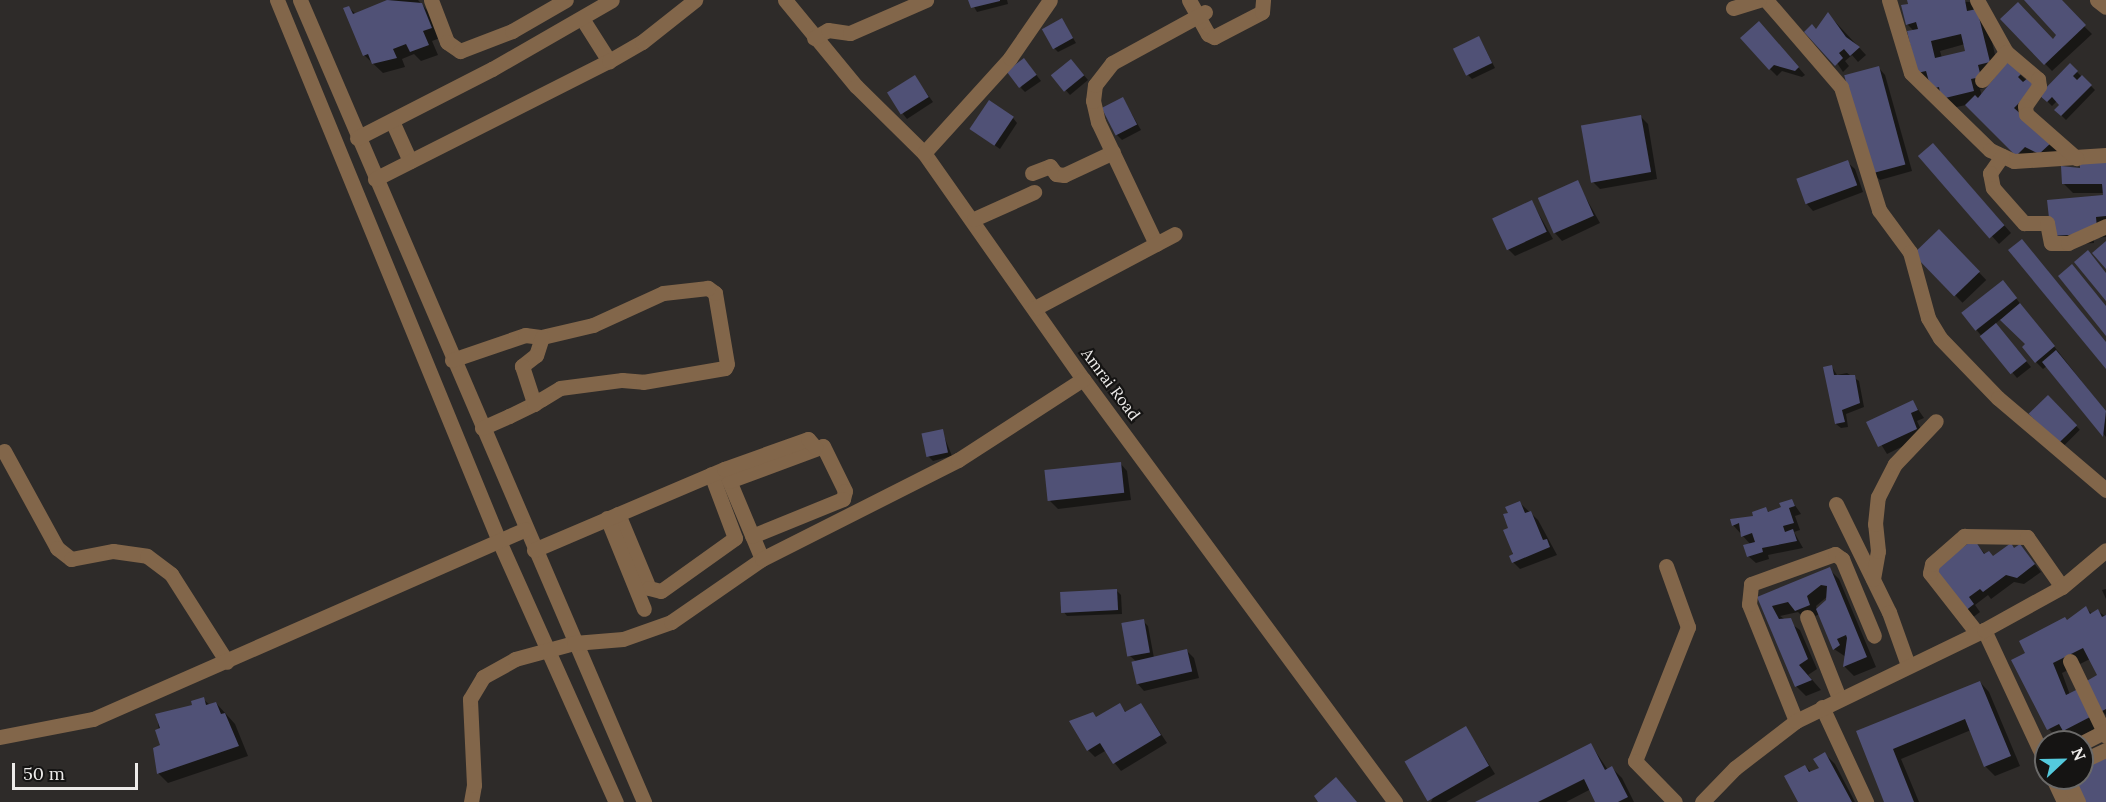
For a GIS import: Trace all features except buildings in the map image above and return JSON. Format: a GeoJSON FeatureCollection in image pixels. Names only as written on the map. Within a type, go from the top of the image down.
{"type":"FeatureCollection","features":[{"type":"Feature","properties":{"kind":"street"},"geometry":{"type":"LineString","coordinates":[[277,0],[499,541],[616,802]]}},
{"type":"Feature","properties":{"kind":"street"},"geometry":{"type":"LineString","coordinates":[[300,0],[452,360],[644,802]]}},
{"type":"Feature","properties":{"kind":"street"},"geometry":{"type":"LineString","coordinates":[[431,0],[447,42],[460,51],[512,31],[556,2]]}},
{"type":"Feature","properties":{"kind":"street"},"geometry":{"type":"LineString","coordinates":[[357,138],[583,20],[612,0]]}},
{"type":"Feature","properties":{"kind":"street"},"geometry":{"type":"LineString","coordinates":[[375,179],[609,61],[649,37],[695,0]]}},
{"type":"Feature","properties":{"kind":"street"},"geometry":{"type":"LineString","coordinates":[[814,38],[828,30],[850,33],[926,0]]}},
{"type":"Feature","properties":{"kind":"street"},"geometry":{"type":"LineString","coordinates":[[924,153],[1010,58],[1050,0]]}},
{"type":"Feature","properties":{"kind":"street"},"geometry":{"type":"LineString","coordinates":[[1189,0],[1201,14],[1208,34],[1214,37],[1262,12],[1263,0]]}},
{"type":"Feature","properties":{"kind":"street"},"geometry":{"type":"LineString","coordinates":[[1732,8],[1759,0]]}},
{"type":"Feature","properties":{"kind":"street"},"geometry":{"type":"LineString","coordinates":[[1766,0],[1841,87],[1879,210],[1910,252],[1929,318],[1940,339],[1998,398],[2106,490]]}},
{"type":"Feature","properties":{"kind":"street"},"geometry":{"type":"LineString","coordinates":[[1889,0],[1911,73],[1918,83],[1990,150],[2014,162],[2106,156]]}},
{"type":"Feature","properties":{"kind":"street"},"geometry":{"type":"LineString","coordinates":[[1977,0],[2006,52],[2039,81],[2025,106],[2026,114],[2076,158]]}},
{"type":"Feature","properties":{"kind":"street"},"geometry":{"type":"LineString","coordinates":[[2097,0],[2106,7]]}},
{"type":"Feature","properties":{"kind":"street","name":"Amrai Road"},"geometry":{"type":"LineString","coordinates":[[785,2],[856,86],[924,153],[975,219],[1083,379],[1395,802]]}},
{"type":"Feature","properties":{"kind":"street"},"geometry":{"type":"LineString","coordinates":[[1156,244],[1113,152],[1093,101],[1104,70],[1201,14]]}},
{"type":"Feature","properties":{"kind":"street"},"geometry":{"type":"LineString","coordinates":[[583,20],[609,61]]}},
{"type":"Feature","properties":{"kind":"street"},"geometry":{"type":"LineString","coordinates":[[1982,80],[2006,52]]}},
{"type":"Feature","properties":{"kind":"street"},"geometry":{"type":"LineString","coordinates":[[392,121],[410,161]]}},
{"type":"Feature","properties":{"kind":"street"},"geometry":{"type":"LineString","coordinates":[[1032,173],[1050,166],[1056,174],[1064,175],[1113,152]]}},
{"type":"Feature","properties":{"kind":"street"},"geometry":{"type":"LineString","coordinates":[[2002,156],[1990,173],[1993,188],[2024,224],[2047,223],[2051,243],[2068,243],[2106,226]]}},
{"type":"Feature","properties":{"kind":"street"},"geometry":{"type":"LineString","coordinates":[[975,219],[1034,192]]}},
{"type":"Feature","properties":{"kind":"street"},"geometry":{"type":"LineString","coordinates":[[1035,308],[1174,234]]}},
{"type":"Feature","properties":{"kind":"street"},"geometry":{"type":"LineString","coordinates":[[452,360],[525,335],[542,336],[593,325],[663,292],[708,288],[715,293],[727,364],[720,370],[643,382],[622,380],[560,388],[534,404],[482,428]]}},
{"type":"Feature","properties":{"kind":"street"},"geometry":{"type":"LineString","coordinates":[[534,404],[522,366],[536,355],[542,336]]}},
{"type":"Feature","properties":{"kind":"street"},"geometry":{"type":"LineString","coordinates":[[471,802],[474,785],[470,699],[483,677],[499,667],[574,643],[623,639],[671,622],[762,559],[958,460],[1083,379]]}},
{"type":"Feature","properties":{"kind":"street"},"geometry":{"type":"LineString","coordinates":[[1874,579],[1878,551],[1875,524],[1878,497],[1895,464],[1936,421]]}},
{"type":"Feature","properties":{"kind":"street"},"geometry":{"type":"LineString","coordinates":[[534,550],[613,516],[808,439],[815,447],[825,447],[845,491],[843,499],[753,536]]}},
{"type":"Feature","properties":{"kind":"street"},"geometry":{"type":"LineString","coordinates":[[1,450],[57,548],[70,559],[113,551],[147,556],[171,574],[227,662]]}},
{"type":"Feature","properties":{"kind":"street"},"geometry":{"type":"LineString","coordinates":[[722,474],[762,559]]}},
{"type":"Feature","properties":{"kind":"street"},"geometry":{"type":"LineString","coordinates":[[613,516],[651,592],[661,591],[735,538],[722,474]]}},
{"type":"Feature","properties":{"kind":"street"},"geometry":{"type":"LineString","coordinates":[[1836,504],[1889,612],[1908,665]]}},
{"type":"Feature","properties":{"kind":"street"},"geometry":{"type":"LineString","coordinates":[[613,516],[644,609]]}},
{"type":"Feature","properties":{"kind":"street"},"geometry":{"type":"LineString","coordinates":[[0,737],[93,719],[525,529]]}},
{"type":"Feature","properties":{"kind":"street"},"geometry":{"type":"LineString","coordinates":[[2034,737],[1981,631],[1930,573],[1932,564],[1964,536],[2027,537],[2062,586]]}},
{"type":"Feature","properties":{"kind":"street"},"geometry":{"type":"LineString","coordinates":[[1702,802],[1735,768],[1796,721],[1822,706],[1981,631],[2062,586],[2106,550]]}},
{"type":"Feature","properties":{"kind":"street"},"geometry":{"type":"LineString","coordinates":[[1796,721],[1749,604],[1751,584],[1835,554],[1842,559],[1874,636]]}},
{"type":"Feature","properties":{"kind":"street"},"geometry":{"type":"LineString","coordinates":[[1666,566],[1688,627],[1635,761],[1675,802]]}},
{"type":"Feature","properties":{"kind":"street"},"geometry":{"type":"LineString","coordinates":[[1867,621],[1889,612]]}},
{"type":"Feature","properties":{"kind":"street"},"geometry":{"type":"LineString","coordinates":[[1807,616],[1839,698]]}},
{"type":"Feature","properties":{"kind":"street"},"geometry":{"type":"LineString","coordinates":[[2070,661],[2101,714],[2105,733]]}},
{"type":"Feature","properties":{"kind":"street"},"geometry":{"type":"LineString","coordinates":[[1822,706],[1866,802]]}},
{"type":"Feature","properties":{"kind":"street"},"geometry":{"type":"LineString","coordinates":[[592,752],[616,742]]}}]}
